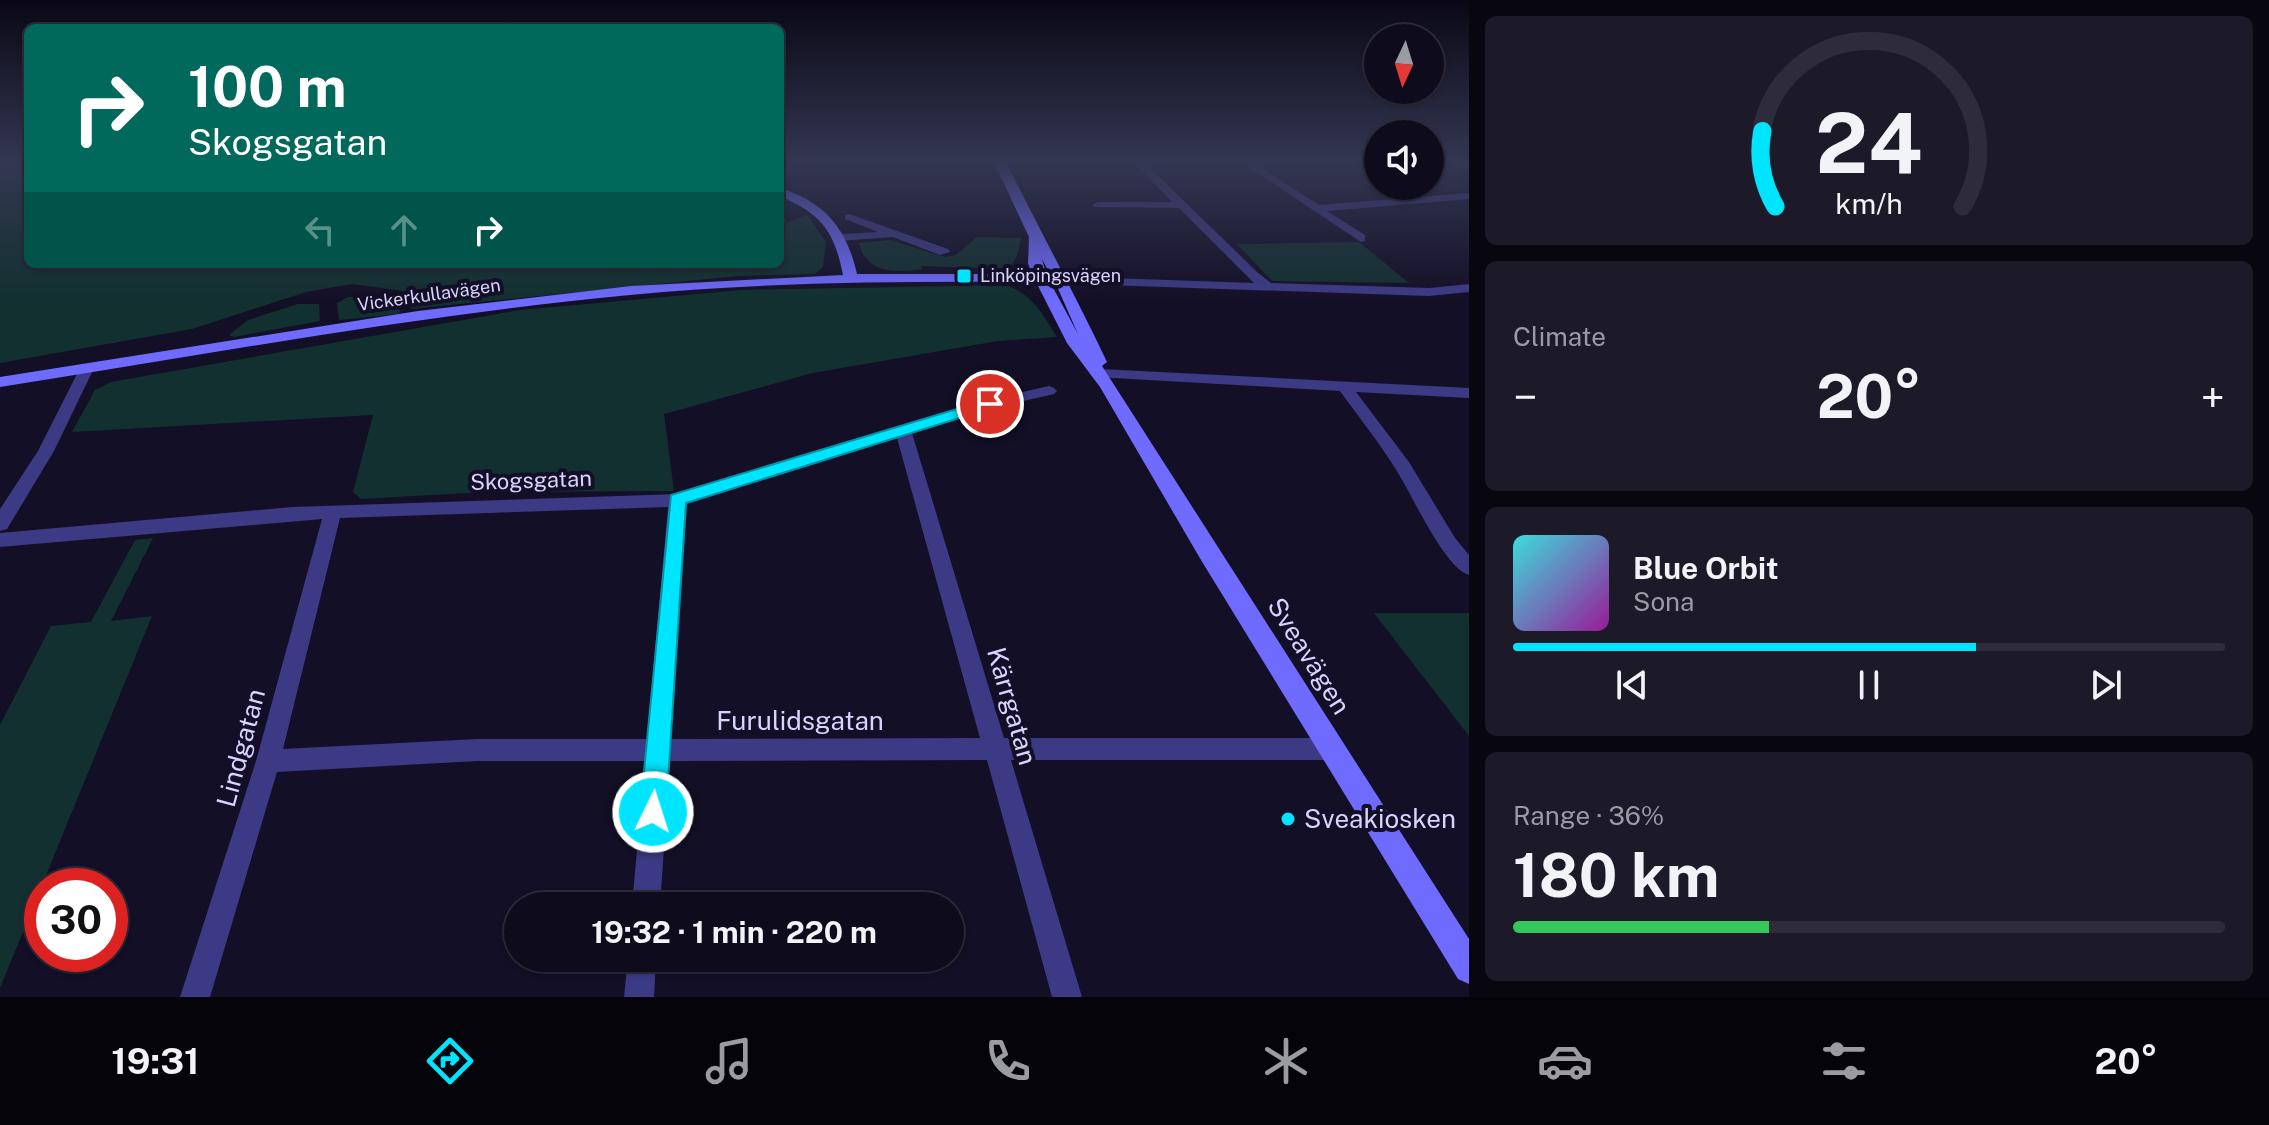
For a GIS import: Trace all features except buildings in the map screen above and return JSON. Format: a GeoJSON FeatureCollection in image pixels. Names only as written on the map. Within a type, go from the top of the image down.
{"type":"FeatureCollection","features":[{"type":"Feature","properties":{"kind":"main road"},"geometry":{"type":"LineString","coordinates":[[813,209],[824,214],[842,238],[851,278]]}},
{"type":"Feature","properties":{"kind":"main road","name":"Sveavägen"},"geometry":{"type":"LineString","coordinates":[[1022,209],[1060,278],[1097,356],[1101,374]]}},
{"type":"Feature","properties":{"kind":"main road","name":"Sveavägen"},"geometry":{"type":"LineString","coordinates":[[1036,237],[1035,263],[1040,277],[1075,343],[1101,374],[1209,554],[1469,968]]}},
{"type":"Feature","properties":{"kind":"main road","name":"Vickerkullavägen"},"geometry":{"type":"LineString","coordinates":[[0,382],[512,303],[688,286],[851,278],[1060,278]]}},
{"type":"Feature","properties":{"kind":"street"},"geometry":{"type":"LineString","coordinates":[[1184,209],[1267,286]]}},
{"type":"Feature","properties":{"kind":"street"},"geometry":{"type":"LineString","coordinates":[[1321,209],[1361,238]]}},
{"type":"Feature","properties":{"kind":"street"},"geometry":{"type":"LineString","coordinates":[[849,217],[944,252]]}},
{"type":"Feature","properties":{"kind":"street"},"geometry":{"type":"LineString","coordinates":[[842,238],[895,234]]}},
{"type":"Feature","properties":{"kind":"street"},"geometry":{"type":"LineString","coordinates":[[1082,281],[1429,292],[1469,288]]}},
{"type":"Feature","properties":{"kind":"street"},"geometry":{"type":"LineString","coordinates":[[0,524],[46,451],[87,368]]}},
{"type":"Feature","properties":{"kind":"street"},"geometry":{"type":"LineString","coordinates":[[1101,374],[1469,393]]}},
{"type":"Feature","properties":{"kind":"street"},"geometry":{"type":"LineString","coordinates":[[1344,386],[1403,466],[1448,543],[1469,568]]}},
{"type":"Feature","properties":{"kind":"street","name":"Skogsgatan"},"geometry":{"type":"LineString","coordinates":[[0,540],[333,511],[678,500],[1020,395],[1049,391]]}},
{"type":"Feature","properties":{"kind":"street","name":"Kärrgatan"},"geometry":{"type":"LineString","coordinates":[[903,430],[1067,997]]}},
{"type":"Feature","properties":{"kind":"street"},"geometry":{"type":"LineString","coordinates":[[647,892],[678,500]]}},
{"type":"Feature","properties":{"kind":"street","name":"Lindgatan"},"geometry":{"type":"LineString","coordinates":[[195,997],[268,761],[333,511]]}},
{"type":"Feature","properties":{"kind":"street","name":"Furulidsgatan"},"geometry":{"type":"LineString","coordinates":[[268,761],[477,750],[1332,749]]}},
{"type":"Feature","properties":{"kind":"street"},"geometry":{"type":"LineString","coordinates":[[639,997],[641,972]]}},
{"type":"Feature","properties":{"kind":"green space"},"geometry":{"type":"Polygon","coordinates":[[[0,209],[24,209],[24,268],[784,268],[784,224],[807,215],[826,242],[823,267],[815,274],[737,276],[411,309],[403,291],[352,284],[306,292],[192,329],[0,363],[0,209]]]}},
{"type":"Feature","properties":{"kind":"green space"},"geometry":{"type":"Polygon","coordinates":[[[977,237],[1021,238],[1017,256],[1009,269],[921,266],[923,269],[892,271],[868,261],[859,243],[890,240],[945,257],[956,255],[977,237]]]}},
{"type":"Feature","properties":{"kind":"green space"},"geometry":{"type":"Polygon","coordinates":[[[1359,242],[1409,283],[1272,281],[1237,244],[1359,242]]]}},
{"type":"Feature","properties":{"kind":"green space"},"geometry":{"type":"Polygon","coordinates":[[[1006,285],[1030,300],[1057,337],[998,341],[813,373],[664,414],[674,491],[485,492],[361,499],[353,492],[373,415],[72,432],[95,390],[111,382],[520,310],[741,290],[1006,285]]]}},
{"type":"Feature","properties":{"kind":"green space"},"geometry":{"type":"Polygon","coordinates":[[[379,296],[396,302],[401,309],[399,314],[339,320],[337,303],[348,297],[379,296]]]}},
{"type":"Feature","properties":{"kind":"green space"},"geometry":{"type":"Polygon","coordinates":[[[298,304],[319,304],[320,321],[234,337],[229,335],[248,320],[298,304]]]}},
{"type":"Feature","properties":{"kind":"green space"},"geometry":{"type":"Polygon","coordinates":[[[153,538],[111,621],[152,616],[49,868],[24,868],[24,929],[0,988],[0,725],[51,626],[91,622],[135,540],[153,538]]]}},
{"type":"Feature","properties":{"kind":"green space"},"geometry":{"type":"Polygon","coordinates":[[[1374,613],[1469,613],[1469,736],[1374,613]]]}},
{"type":"Feature","properties":{"kind":"place","name":"Linköpingsvägen"},"geometry":{"type":"Point","coordinates":[964,276]}},
{"type":"Feature","properties":{"kind":"place","name":"Sveakiosken"},"geometry":{"type":"Point","coordinates":[1288,819]}},
{"type":"Feature","properties":{"kind":"route"},"geometry":{"type":"LineString","coordinates":[[653,812],[678,500],[990,404]]}}]}
